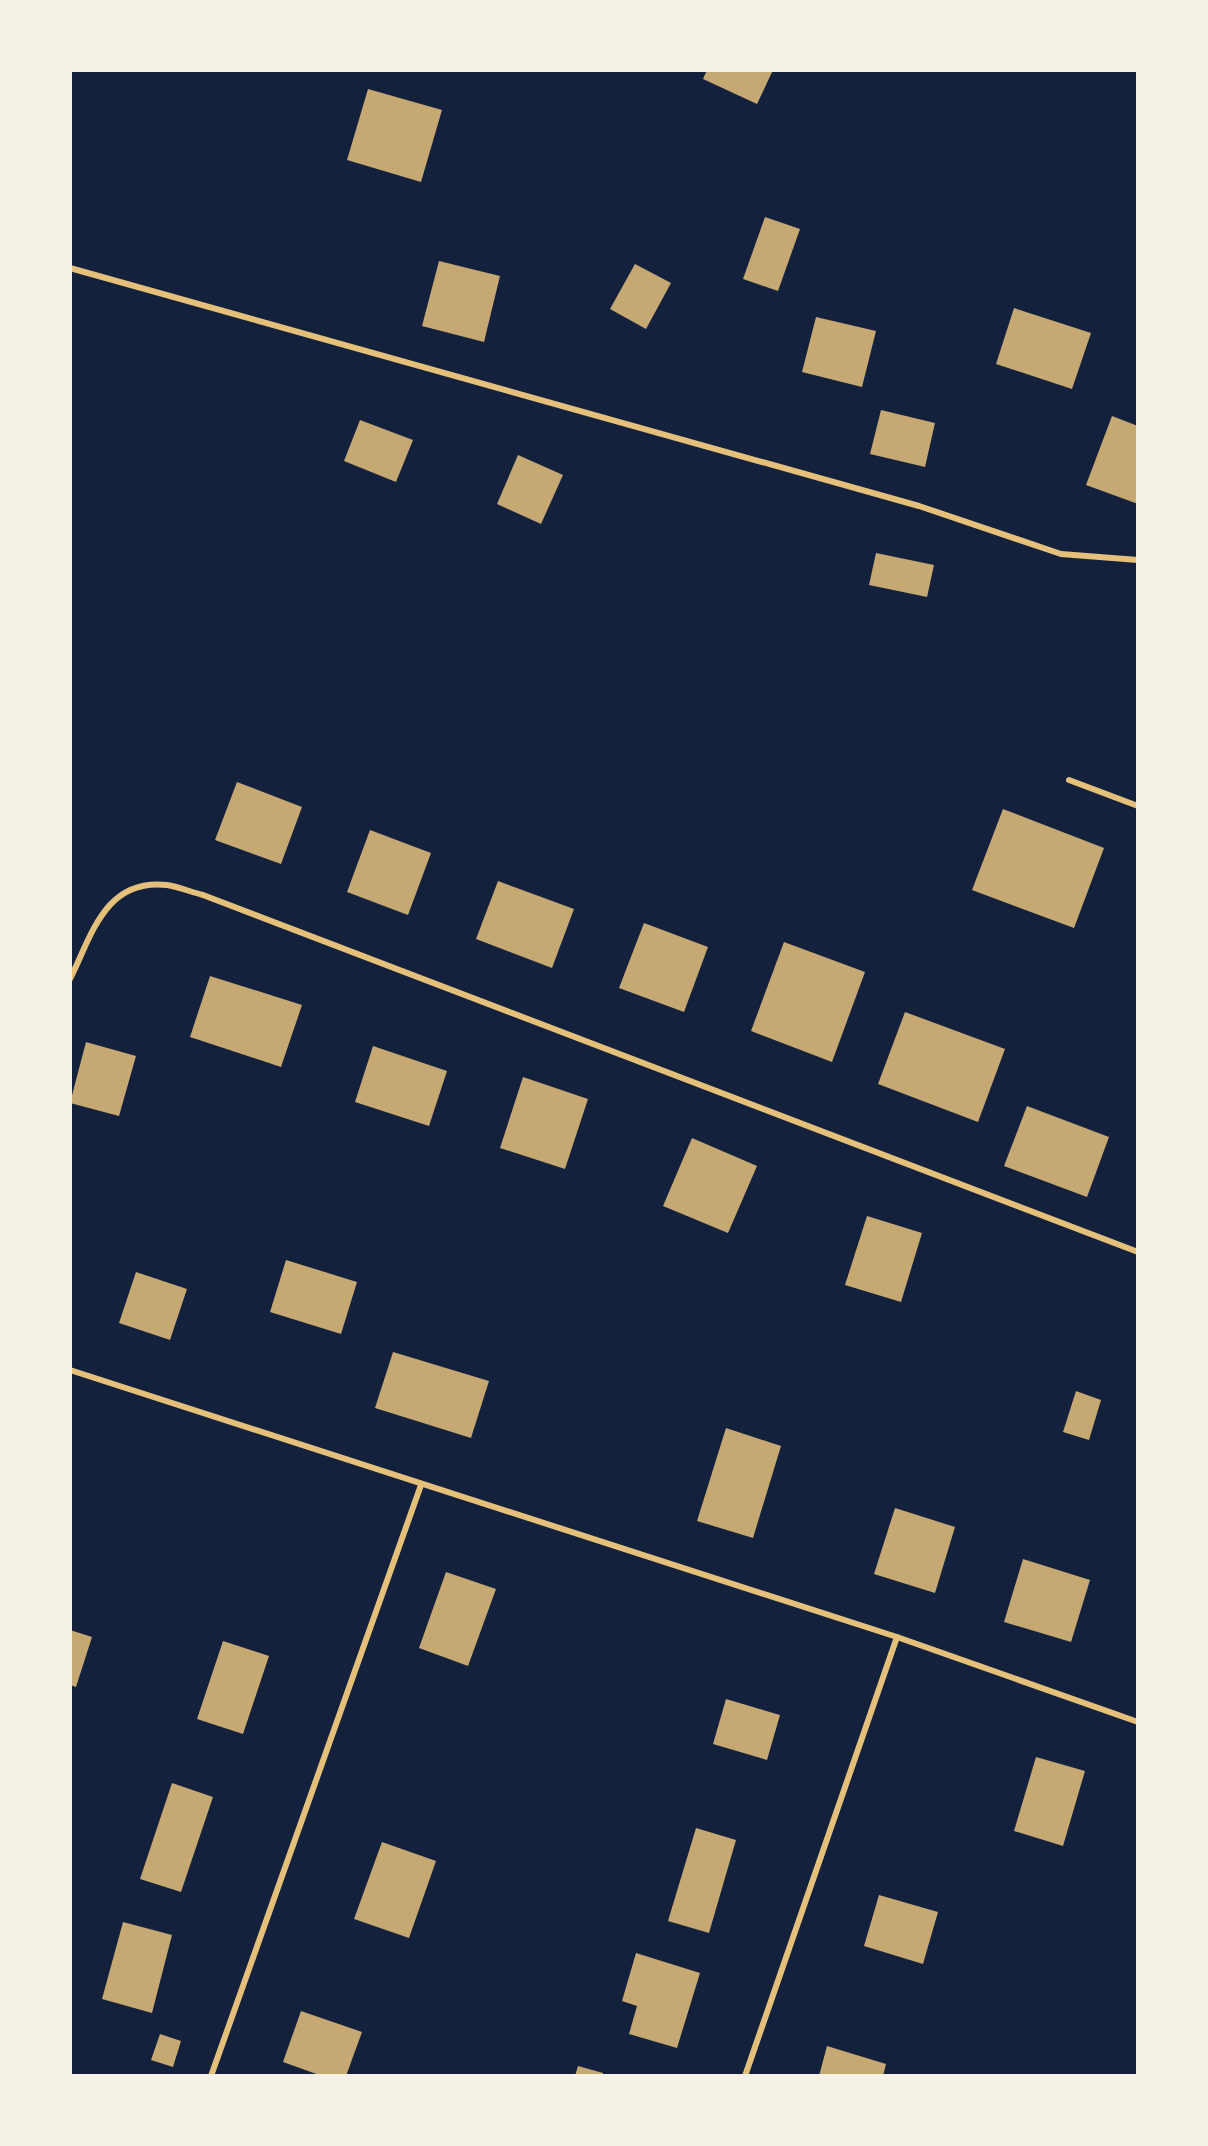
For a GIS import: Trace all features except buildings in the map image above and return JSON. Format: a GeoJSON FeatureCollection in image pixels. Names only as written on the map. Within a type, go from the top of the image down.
{"type":"FeatureCollection","features":[{"type":"Feature","properties":{"kind":"street"},"geometry":{"type":"LineString","coordinates":[[70,268],[919,506],[1061,555],[1137,560]]}},
{"type":"Feature","properties":{"kind":"street"},"geometry":{"type":"LineString","coordinates":[[1069,780],[1137,806]]}},
{"type":"Feature","properties":{"kind":"street"},"geometry":{"type":"LineString","coordinates":[[70,980],[105,907],[128,890],[166,885],[203,895],[1137,1252]]}},
{"type":"Feature","properties":{"kind":"street"},"geometry":{"type":"LineString","coordinates":[[70,1370],[897,1637],[1137,1722]]}},
{"type":"Feature","properties":{"kind":"street"},"geometry":{"type":"LineString","coordinates":[[211,2076],[421,1485]]}},
{"type":"Feature","properties":{"kind":"street"},"geometry":{"type":"LineString","coordinates":[[745,2076],[897,1637]]}}]}
